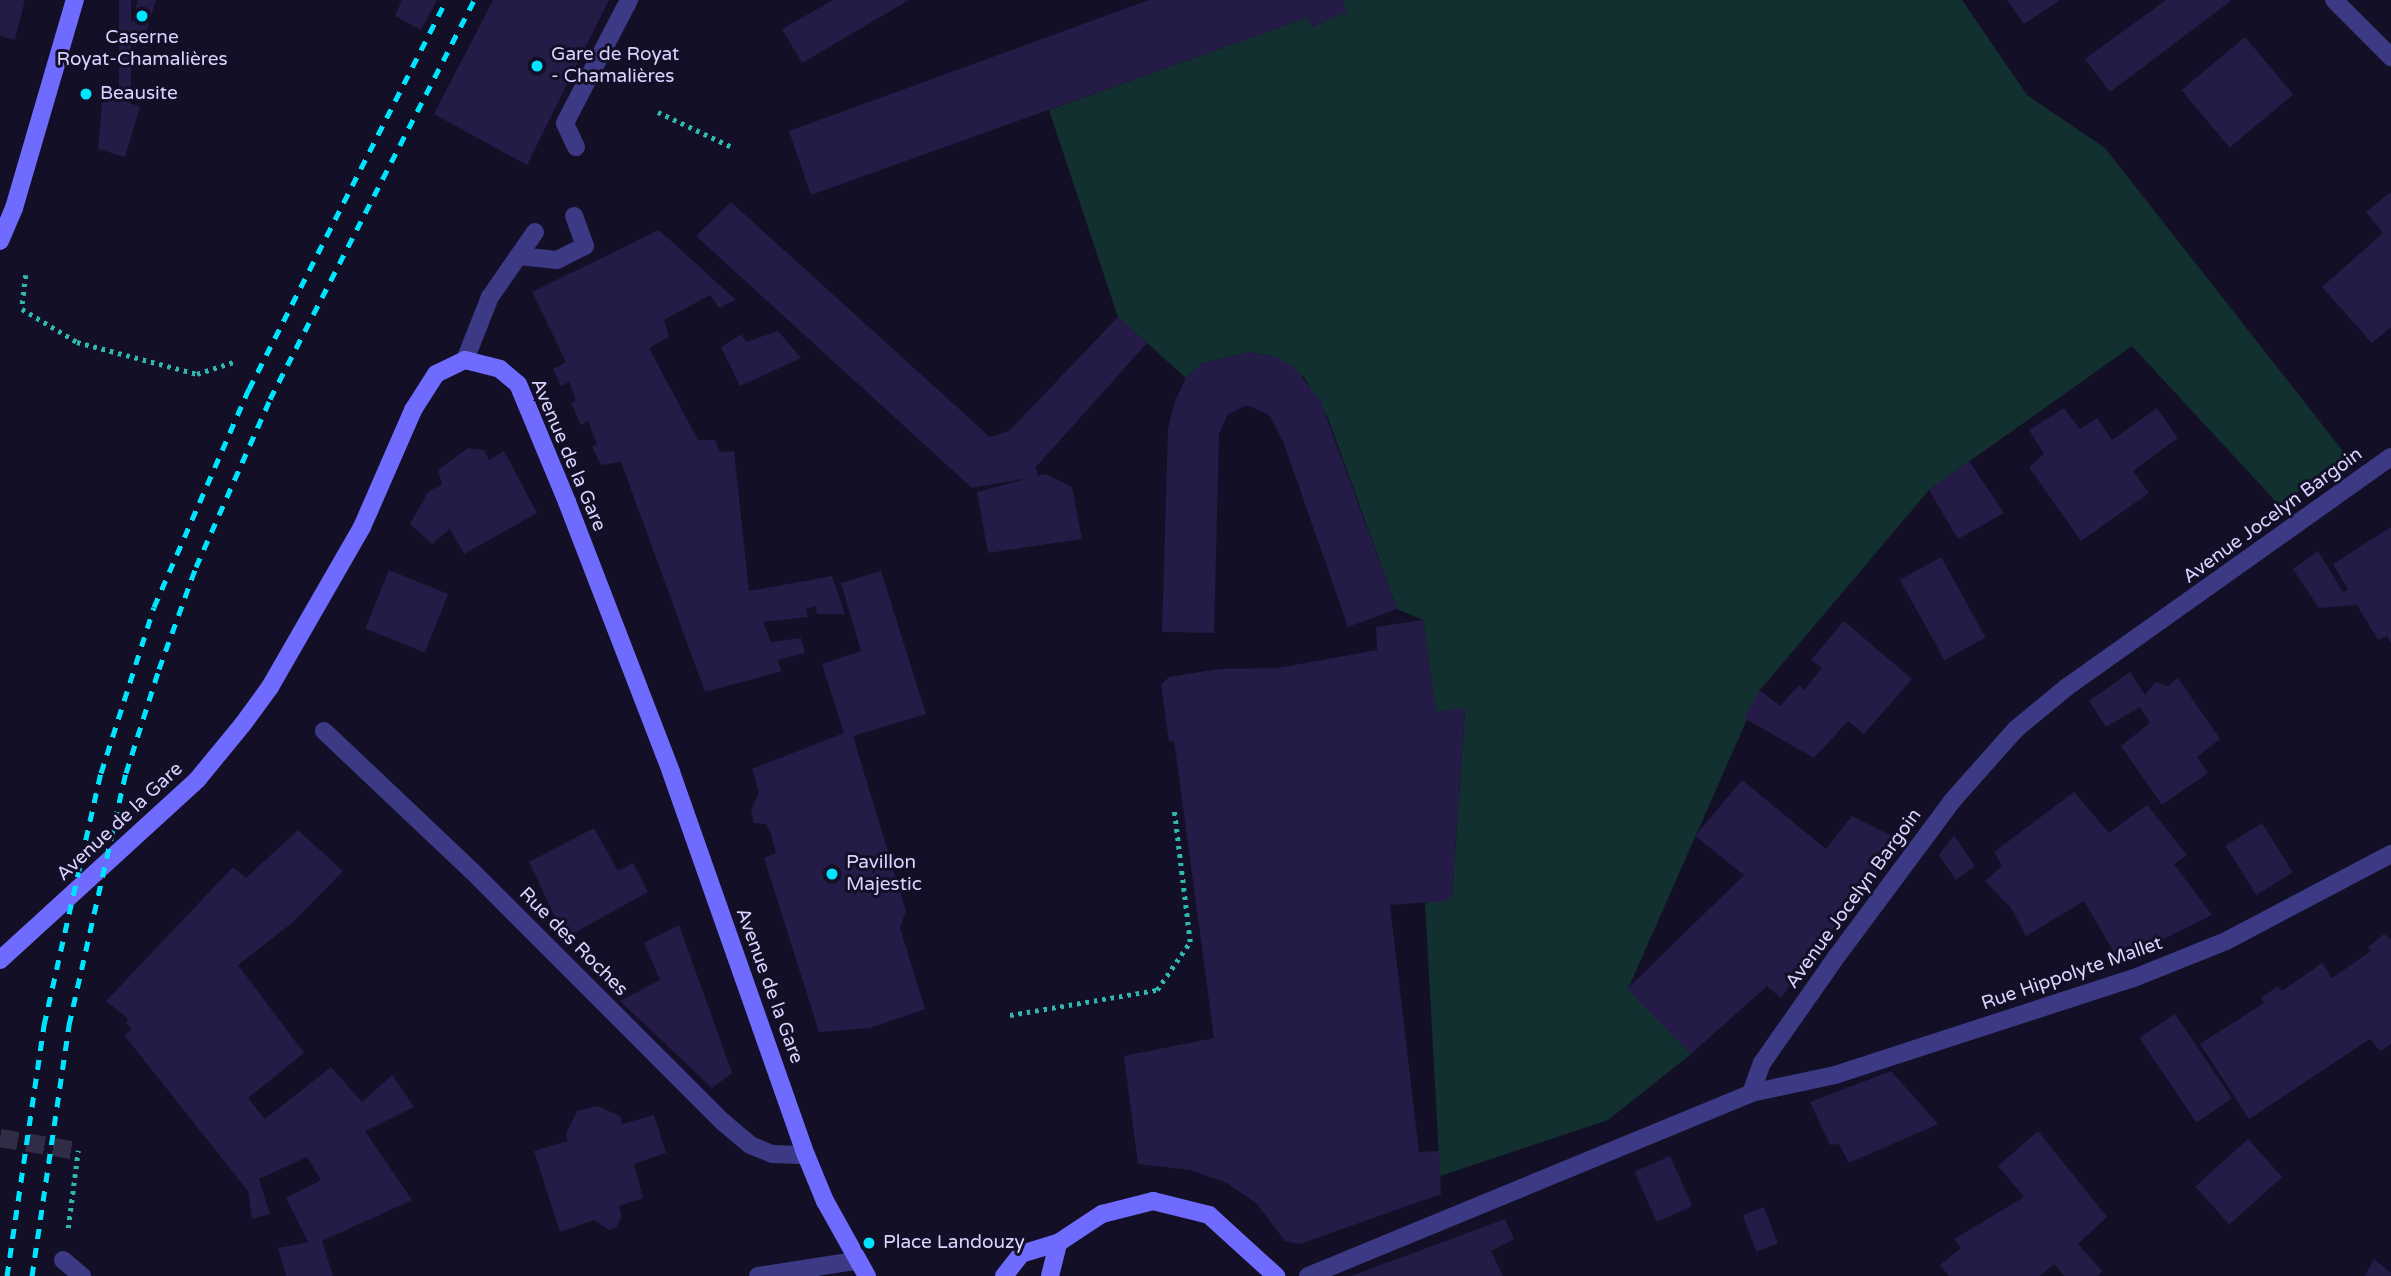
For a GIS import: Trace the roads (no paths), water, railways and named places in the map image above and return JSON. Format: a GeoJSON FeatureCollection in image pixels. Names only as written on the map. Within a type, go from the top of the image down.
{"type":"FeatureCollection","features":[{"type":"Feature","properties":{"kind":"main road"},"geometry":{"type":"LineString","coordinates":[[0,241],[14,208],[75,0]]}},
{"type":"Feature","properties":{"kind":"main road","name":"Avenue de la Gare"},"geometry":{"type":"LineString","coordinates":[[0,960],[197,780],[243,724],[278,675],[362,527],[413,410],[436,374],[465,360],[500,369],[518,384],[657,733],[806,1155],[855,1261],[867,1276]]}},
{"type":"Feature","properties":{"kind":"main road"},"geometry":{"type":"LineString","coordinates":[[1004,1276],[1021,1254],[1058,1243],[1102,1214],[1153,1201],[1178,1204],[1209,1215],[1276,1276]]}},
{"type":"Feature","properties":{"kind":"main road"},"geometry":{"type":"LineString","coordinates":[[1050,1276],[1058,1243]]}},
{"type":"Feature","properties":{"kind":"street"},"geometry":{"type":"LineString","coordinates":[[576,147],[565,123],[629,0]]}},
{"type":"Feature","properties":{"kind":"street"},"geometry":{"type":"LineString","coordinates":[[2334,0],[2391,57]]}},
{"type":"Feature","properties":{"kind":"street"},"geometry":{"type":"LineString","coordinates":[[519,256],[557,260],[584,246],[574,216]]}},
{"type":"Feature","properties":{"kind":"street"},"geometry":{"type":"LineString","coordinates":[[465,360],[489,298],[535,232]]}},
{"type":"Feature","properties":{"kind":"street","name":"Avenue Jocelyn Bargoin"},"geometry":{"type":"LineString","coordinates":[[1751,1093],[1762,1063],[1830,966],[1952,801],[2016,729],[2067,687],[2391,457]]}},
{"type":"Feature","properties":{"kind":"street","name":"Rue des Roches"},"geometry":{"type":"LineString","coordinates":[[324,731],[472,871],[723,1122],[750,1145],[772,1154],[806,1155]]}},
{"type":"Feature","properties":{"kind":"street","name":"Rue Hippolyte Mallet"},"geometry":{"type":"LineString","coordinates":[[1751,1093],[1835,1075],[2134,978],[2226,942],[2391,854]]}},
{"type":"Feature","properties":{"kind":"street"},"geometry":{"type":"LineString","coordinates":[[1308,1276],[1751,1093]]}},
{"type":"Feature","properties":{"kind":"street"},"geometry":{"type":"LineString","coordinates":[[63,1260],[82,1276]]}},
{"type":"Feature","properties":{"kind":"street"},"geometry":{"type":"LineString","coordinates":[[758,1276],[855,1261]]}},
{"type":"Feature","properties":{"kind":"tunnel"},"geometry":{"type":"LineString","coordinates":[[0,1138],[78,1151]]}},
{"type":"Feature","properties":{"kind":"railway"},"geometry":{"type":"LineString","coordinates":[[7,1276],[44,1025],[101,773],[154,607],[249,389],[446,0]]}},
{"type":"Feature","properties":{"kind":"railway"},"geometry":{"type":"LineString","coordinates":[[32,1276],[69,1025],[126,773],[159,669],[196,567],[270,399],[474,0]]}},
{"type":"Feature","properties":{"kind":"place","name":"Caserne Royat-Chamalières"},"geometry":{"type":"Point","coordinates":[142,16]}},
{"type":"Feature","properties":{"kind":"place","name":"Gare de Royat - Chamalières"},"geometry":{"type":"Point","coordinates":[537,66]}},
{"type":"Feature","properties":{"kind":"place","name":"Beausite"},"geometry":{"type":"Point","coordinates":[86,94]}},
{"type":"Feature","properties":{"kind":"place","name":"Pavillon Majestic"},"geometry":{"type":"Point","coordinates":[832,874]}},
{"type":"Feature","properties":{"kind":"place","name":"Place Landouzy"},"geometry":{"type":"Point","coordinates":[869,1243]}}]}
